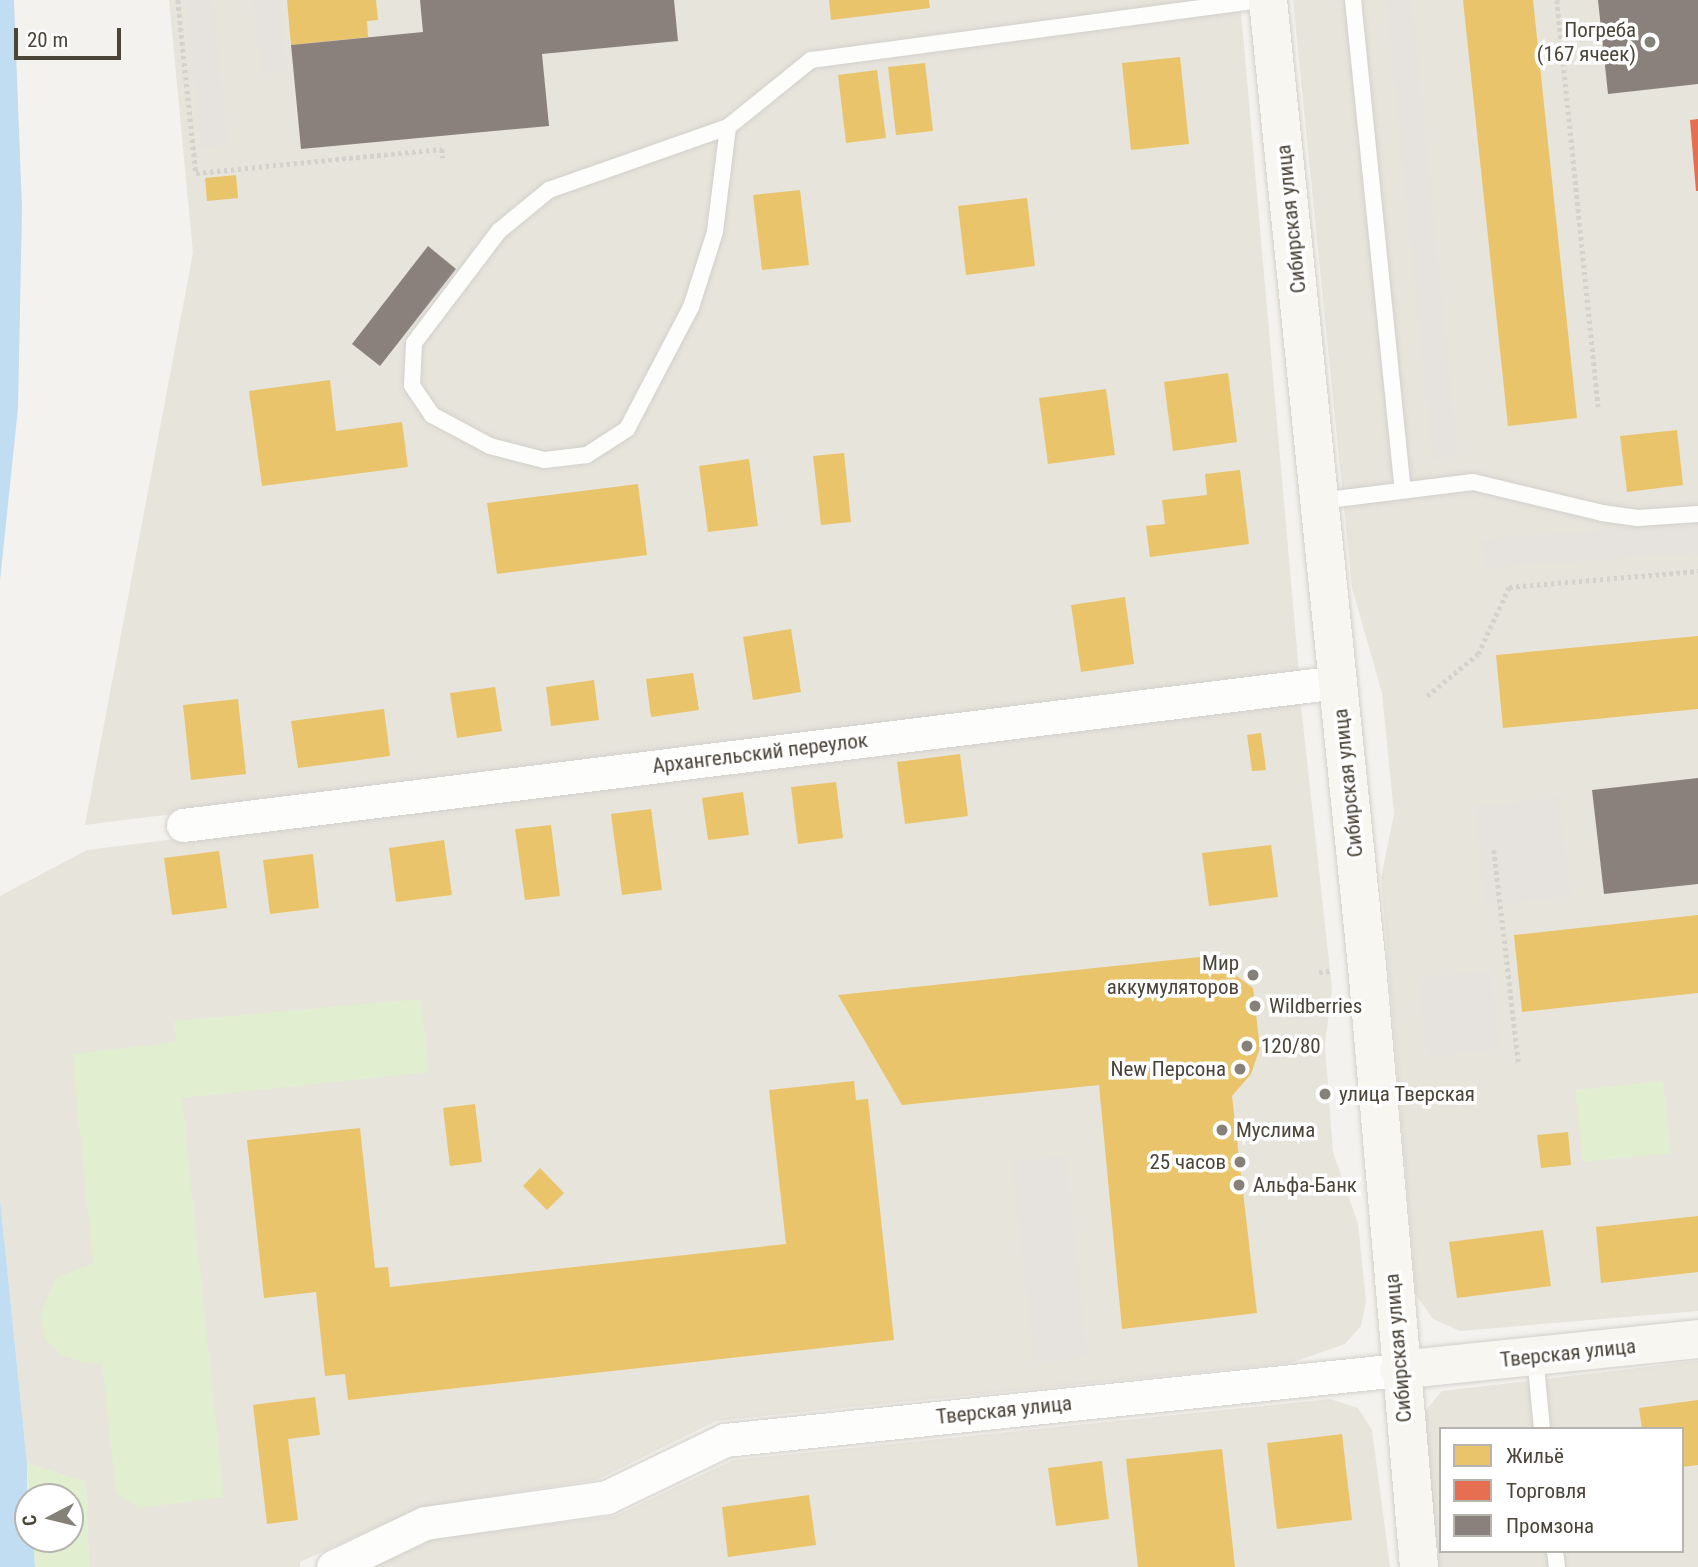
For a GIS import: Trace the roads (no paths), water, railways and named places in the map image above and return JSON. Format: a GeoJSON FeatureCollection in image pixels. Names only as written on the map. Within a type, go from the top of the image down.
{"type":"FeatureCollection","features":[{"type":"Feature","properties":{"kind":"main road","name":"Сибирская улица"},"geometry":{"type":"LineString","coordinates":[[1269,0],[1338,682],[1419,1567]]}},
{"type":"Feature","properties":{"kind":"main road","name":"Тверская улица"},"geometry":{"type":"LineString","coordinates":[[1399,1370],[1698,1339]]}},
{"type":"Feature","properties":{"kind":"street","name":"Архангельский переулок"},"geometry":{"type":"LineString","coordinates":[[183,825],[1338,682]]}},
{"type":"Feature","properties":{"kind":"street","name":"Тверская улица"},"geometry":{"type":"LineString","coordinates":[[333,1567],[425,1523],[607,1497],[725,1440],[1399,1370]]}},
{"type":"Feature","properties":{"kind":"lane"},"geometry":{"type":"LineString","coordinates":[[728,127],[715,232],[691,307],[627,429],[587,455],[544,460],[490,446],[432,415],[412,385],[414,343],[499,231],[549,190],[728,127],[811,60],[1262,0]]}},
{"type":"Feature","properties":{"kind":"lane"},"geometry":{"type":"LineString","coordinates":[[1353,0],[1403,489]]}},
{"type":"Feature","properties":{"kind":"lane"},"geometry":{"type":"LineString","coordinates":[[1320,501],[1473,482],[1602,513],[1638,518],[1698,514]]}},
{"type":"Feature","properties":{"kind":"lane"},"geometry":{"type":"LineString","coordinates":[[1535,1356],[1542,1427]]}},
{"type":"Feature","properties":{"kind":"water"},"geometry":{"type":"Polygon","coordinates":[[[0,0],[14,0],[22,209],[18,408],[0,581],[0,0]]]}},
{"type":"Feature","properties":{"kind":"water"},"geometry":{"type":"Polygon","coordinates":[[[0,1199],[27,1463],[27,1483],[14,1483],[14,1553],[34,1553],[35,1567],[0,1567],[0,1199]]]}},
{"type":"Feature","properties":{"kind":"place","name":"Погреба (167 ячеек)"},"geometry":{"type":"Point","coordinates":[1650,42]}},
{"type":"Feature","properties":{"kind":"place","name":"Мир аккумуляторов"},"geometry":{"type":"Point","coordinates":[1253,975]}},
{"type":"Feature","properties":{"kind":"place","name":"Wildberries"},"geometry":{"type":"Point","coordinates":[1255,1006]}},
{"type":"Feature","properties":{"kind":"place","name":"120/80"},"geometry":{"type":"Point","coordinates":[1247,1046]}},
{"type":"Feature","properties":{"kind":"place","name":"New Персона"},"geometry":{"type":"Point","coordinates":[1240,1069]}},
{"type":"Feature","properties":{"kind":"place","name":"улица Тверская"},"geometry":{"type":"Point","coordinates":[1325,1094]}},
{"type":"Feature","properties":{"kind":"place","name":"Муслима"},"geometry":{"type":"Point","coordinates":[1222,1130]}},
{"type":"Feature","properties":{"kind":"place","name":"25 часов"},"geometry":{"type":"Point","coordinates":[1240,1162]}},
{"type":"Feature","properties":{"kind":"place","name":"Альфа-Банк"},"geometry":{"type":"Point","coordinates":[1239,1185]}}]}
